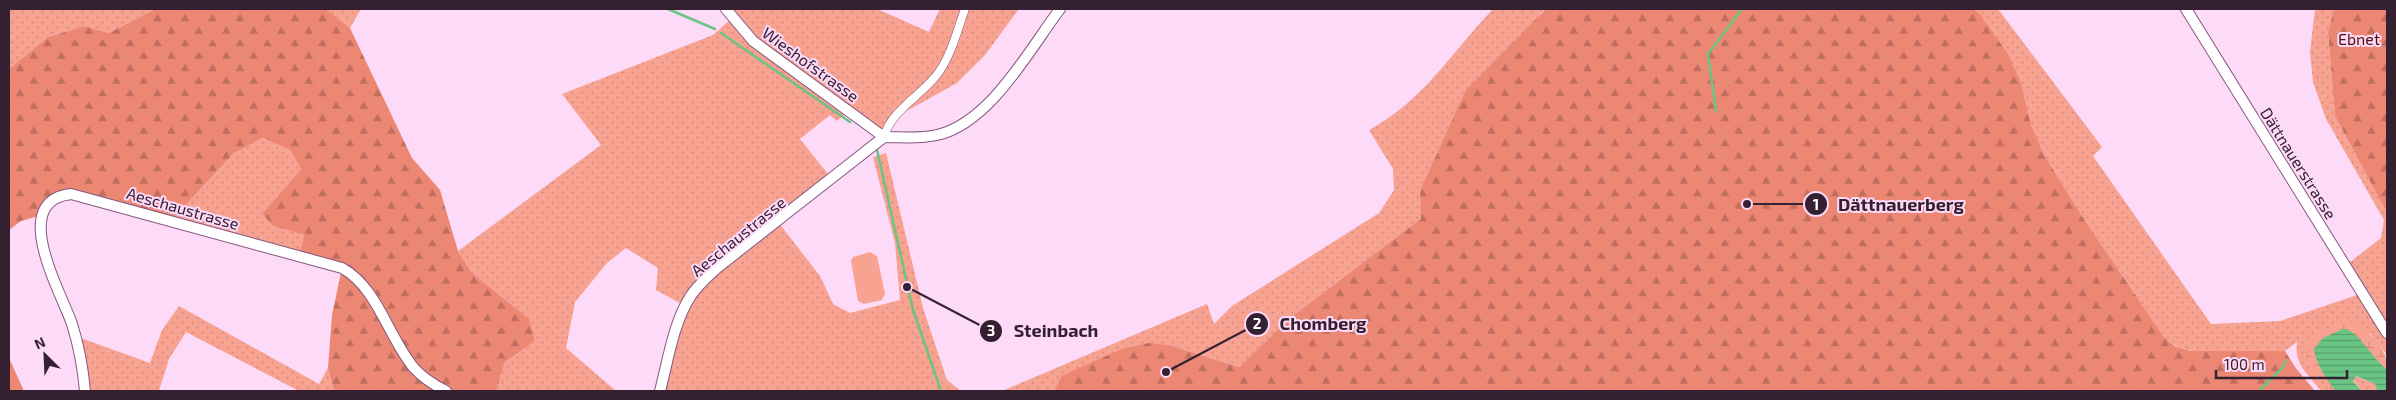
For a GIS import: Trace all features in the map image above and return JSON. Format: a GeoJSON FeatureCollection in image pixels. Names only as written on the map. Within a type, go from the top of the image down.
{"type":"FeatureCollection","features":[{"type":"Feature","properties":{"kind":"street","name":"Wieshofstrasse"},"geometry":{"type":"LineString","coordinates":[[726,9],[753,40],[884,137]]}},
{"type":"Feature","properties":{"kind":"street"},"geometry":{"type":"LineString","coordinates":[[965,9],[940,69],[924,89],[890,122],[884,137],[937,135],[968,122],[993,99],[1060,9]]}},
{"type":"Feature","properties":{"kind":"street","name":"Dättnauerstrasse"},"geometry":{"type":"LineString","coordinates":[[2186,9],[2387,333]]}},
{"type":"Feature","properties":{"kind":"street","name":"Aeschaustrasse"},"geometry":{"type":"LineString","coordinates":[[660,391],[680,319],[685,306],[697,288],[717,268],[884,137]]}},
{"type":"Feature","properties":{"kind":"street","name":"Aeschaustrasse"},"geometry":{"type":"LineString","coordinates":[[85,391],[76,336],[43,249],[39,231],[42,215],[48,204],[59,197],[71,194],[342,268],[356,277],[368,290],[390,331],[415,368],[431,382],[446,391]]}},
{"type":"Feature","properties":{"kind":"green space"},"geometry":{"type":"Polygon","coordinates":[[[9,9],[155,9],[109,33],[84,26],[48,37],[9,69],[9,9]]]}},
{"type":"Feature","properties":{"kind":"green space"},"geometry":{"type":"Polygon","coordinates":[[[155,9],[326,9],[350,28],[412,158],[440,190],[458,251],[472,273],[529,319],[535,341],[505,362],[496,391],[334,391],[328,368],[332,315],[342,268],[299,256],[304,235],[273,226],[262,214],[301,169],[290,150],[262,138],[233,154],[171,221],[65,195],[42,215],[21,221],[9,230],[9,69],[48,37],[84,26],[109,33],[155,9]]]}},
{"type":"Feature","properties":{"kind":"green space"},"geometry":{"type":"Polygon","coordinates":[[[326,9],[361,9],[350,28],[326,9]]]}},
{"type":"Feature","properties":{"kind":"green space"},"geometry":{"type":"Polygon","coordinates":[[[726,9],[877,9],[929,32],[940,9],[1019,9],[985,55],[957,83],[894,118],[884,137],[849,110],[837,121],[830,115],[800,139],[832,179],[778,222],[820,276],[833,304],[850,313],[900,300],[895,243],[873,157],[886,153],[923,308],[947,380],[961,391],[660,391],[685,306],[656,290],[658,268],[626,248],[607,263],[575,302],[566,348],[616,391],[496,391],[505,362],[535,341],[528,319],[472,273],[458,251],[601,145],[562,94],[713,35],[732,18],[726,9]]]}},
{"type":"Feature","properties":{"kind":"green space"},"geometry":{"type":"Polygon","coordinates":[[[1493,9],[1546,9],[1541,13],[1420,191],[1422,219],[1290,318],[1239,367],[1172,346],[1083,367],[1061,376],[1054,391],[1002,391],[1207,304],[1214,324],[1232,306],[1379,213],[1394,190],[1393,169],[1369,130],[1405,105],[1421,90],[1493,9]]]}},
{"type":"Feature","properties":{"kind":"green space"},"geometry":{"type":"Polygon","coordinates":[[[1546,9],[1973,9],[1979,13],[2008,54],[2020,81],[2031,125],[2043,153],[2082,216],[2164,337],[2176,347],[2190,351],[2285,351],[2295,367],[2315,391],[1054,391],[1061,376],[1122,349],[1149,343],[1172,346],[1239,367],[1290,318],[1421,219],[1420,191],[1466,90],[1546,9]]]}},
{"type":"Feature","properties":{"kind":"green space"},"geometry":{"type":"Polygon","coordinates":[[[1973,9],[1998,9],[2102,147],[2093,156],[2211,324],[2280,321],[2363,293],[2345,266],[2381,238],[2384,220],[2326,119],[2313,82],[2310,52],[2315,9],[2334,9],[2328,32],[2335,116],[2387,213],[2387,355],[2370,333],[2332,387],[2336,391],[2321,391],[2300,363],[2297,342],[2285,351],[2199,352],[2180,349],[2164,337],[2082,216],[2043,153],[1979,13],[1973,9]]]}},
{"type":"Feature","properties":{"kind":"green space","name":"Ebnet"},"geometry":{"type":"Polygon","coordinates":[[[2334,9],[2387,9],[2387,213],[2335,116],[2328,32],[2334,9]]]}},
{"type":"Feature","properties":{"kind":"green space"},"geometry":{"type":"Polygon","coordinates":[[[261,138],[290,150],[301,169],[262,214],[273,226],[304,235],[299,256],[171,221],[233,154],[261,138]]]}},
{"type":"Feature","properties":{"kind":"green space"},"geometry":{"type":"Polygon","coordinates":[[[870,252],[877,256],[885,294],[882,300],[864,304],[858,301],[851,261],[853,257],[870,252]]]}},
{"type":"Feature","properties":{"kind":"green space"},"geometry":{"type":"Polygon","coordinates":[[[179,306],[319,384],[328,368],[334,391],[299,391],[186,332],[169,359],[159,391],[85,391],[75,336],[150,363],[162,330],[179,306]]]}},
{"type":"Feature","properties":{"kind":"green space"},"geometry":{"type":"Polygon","coordinates":[[[2350,320],[2381,346],[2387,369],[2375,359],[2356,337],[2343,329],[2334,332],[2318,343],[2314,352],[2336,391],[2331,391],[2312,372],[2305,350],[2324,330],[2350,320]]]}},
{"type":"Feature","properties":{"kind":"green space"},"geometry":{"type":"Polygon","coordinates":[[[9,358],[24,391],[9,391],[9,358]]]}},
{"type":"Feature","properties":{"kind":"green space"},"geometry":{"type":"Polygon","coordinates":[[[2355,376],[2375,384],[2377,391],[2362,391],[2353,380],[2355,376]]]}},
{"type":"Feature","properties":{"kind":"shaded area"},"geometry":{"type":"Polygon","coordinates":[[[2343,329],[2354,334],[2387,369],[2387,391],[2377,391],[2375,384],[2356,376],[2353,381],[2362,391],[2336,391],[2329,382],[2319,365],[2314,349],[2323,338],[2343,329]]]}},
{"type":"Feature","properties":{"kind":"waterway"},"geometry":{"type":"LineString","coordinates":[[668,9],[715,29]]}},
{"type":"Feature","properties":{"kind":"waterway"},"geometry":{"type":"LineString","coordinates":[[1716,111],[1708,54],[1742,9]]}},
{"type":"Feature","properties":{"kind":"waterway"},"geometry":{"type":"LineString","coordinates":[[721,33],[850,122]]}},
{"type":"Feature","properties":{"kind":"waterway"},"geometry":{"type":"LineString","coordinates":[[877,150],[913,310],[941,391]]}},
{"type":"Feature","properties":{"kind":"waterway"},"geometry":{"type":"LineString","coordinates":[[2259,391],[2282,368],[2286,361]]}},
{"type":"Feature","properties":{"kind":"place","name":"Dättnauerberg"},"geometry":{"type":"Point","coordinates":[1747,204]}},
{"type":"Feature","properties":{"kind":"place","name":"Steinbach"},"geometry":{"type":"Point","coordinates":[907,287]}},
{"type":"Feature","properties":{"kind":"place","name":"Chomberg"},"geometry":{"type":"Point","coordinates":[1166,372]}}]}
